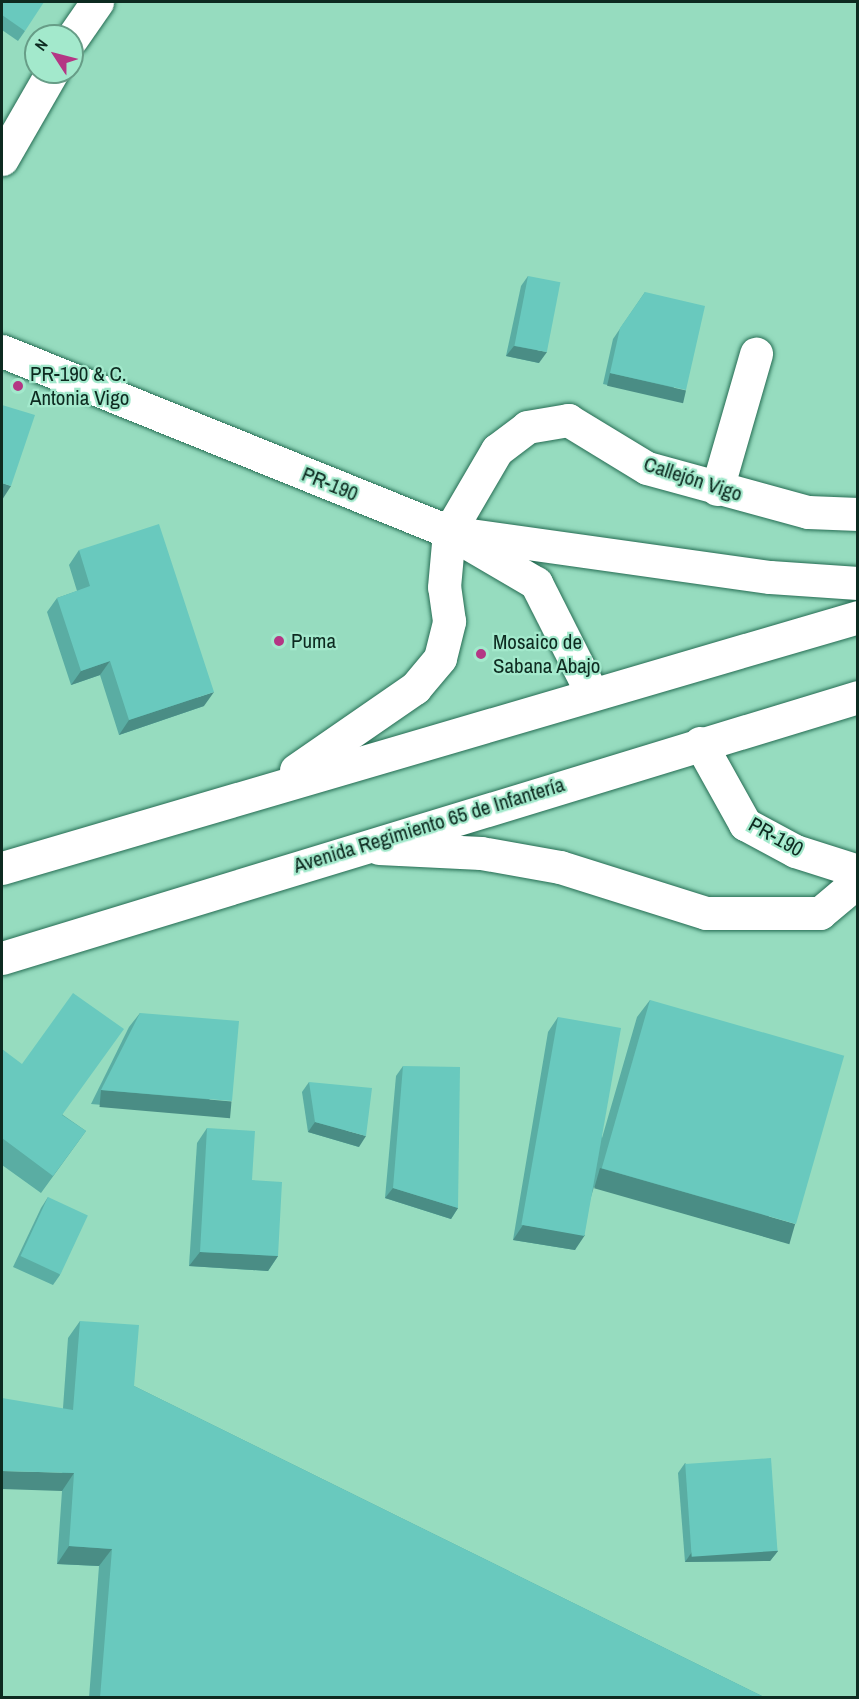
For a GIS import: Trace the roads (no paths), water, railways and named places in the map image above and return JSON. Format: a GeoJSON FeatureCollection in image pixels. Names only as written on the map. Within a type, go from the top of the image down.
{"type":"FeatureCollection","features":[{"type":"Feature","properties":{"kind":"main road"},"geometry":{"type":"LineString","coordinates":[[82,24],[97,2]]}},
{"type":"Feature","properties":{"kind":"main road"},"geometry":{"type":"LineString","coordinates":[[2,159],[45,84]]}},
{"type":"Feature","properties":{"kind":"main road","name":"PR-190"},"geometry":{"type":"LineString","coordinates":[[2,351],[449,532],[536,583],[592,694]]}},
{"type":"Feature","properties":{"kind":"main road"},"geometry":{"type":"LineString","coordinates":[[717,489],[756,354]]}},
{"type":"Feature","properties":{"kind":"main road","name":"Callejón Vigo"},"geometry":{"type":"LineString","coordinates":[[449,532],[497,450],[527,427],[568,420],[647,468],[808,513],[858,514]]}},
{"type":"Feature","properties":{"kind":"main road"},"geometry":{"type":"LineString","coordinates":[[272,786],[415,688],[440,658],[449,621],[444,587],[449,532],[770,577],[858,583]]}},
{"type":"Feature","properties":{"kind":"main road"},"geometry":{"type":"LineString","coordinates":[[2,868],[272,786],[858,617]]}},
{"type":"Feature","properties":{"kind":"main road","name":"Avenida Regimiento 65 de Infantería"},"geometry":{"type":"LineString","coordinates":[[2,958],[353,847],[858,697]]}},
{"type":"Feature","properties":{"kind":"main road","name":"PR-190"},"geometry":{"type":"LineString","coordinates":[[700,743],[746,824],[795,851],[858,871]]}},
{"type":"Feature","properties":{"kind":"main road"},"geometry":{"type":"LineString","coordinates":[[353,847],[481,853],[560,867],[706,913],[820,913],[858,881]]}},
{"type":"Feature","properties":{"kind":"place","name":"PR-190 & C. Antonia Vigo"},"geometry":{"type":"Point","coordinates":[18,386]}},
{"type":"Feature","properties":{"kind":"place","name":"Puma"},"geometry":{"type":"Point","coordinates":[279,641]}},
{"type":"Feature","properties":{"kind":"place","name":"Mosaico de Sabana Abajo"},"geometry":{"type":"Point","coordinates":[481,654]}}]}
